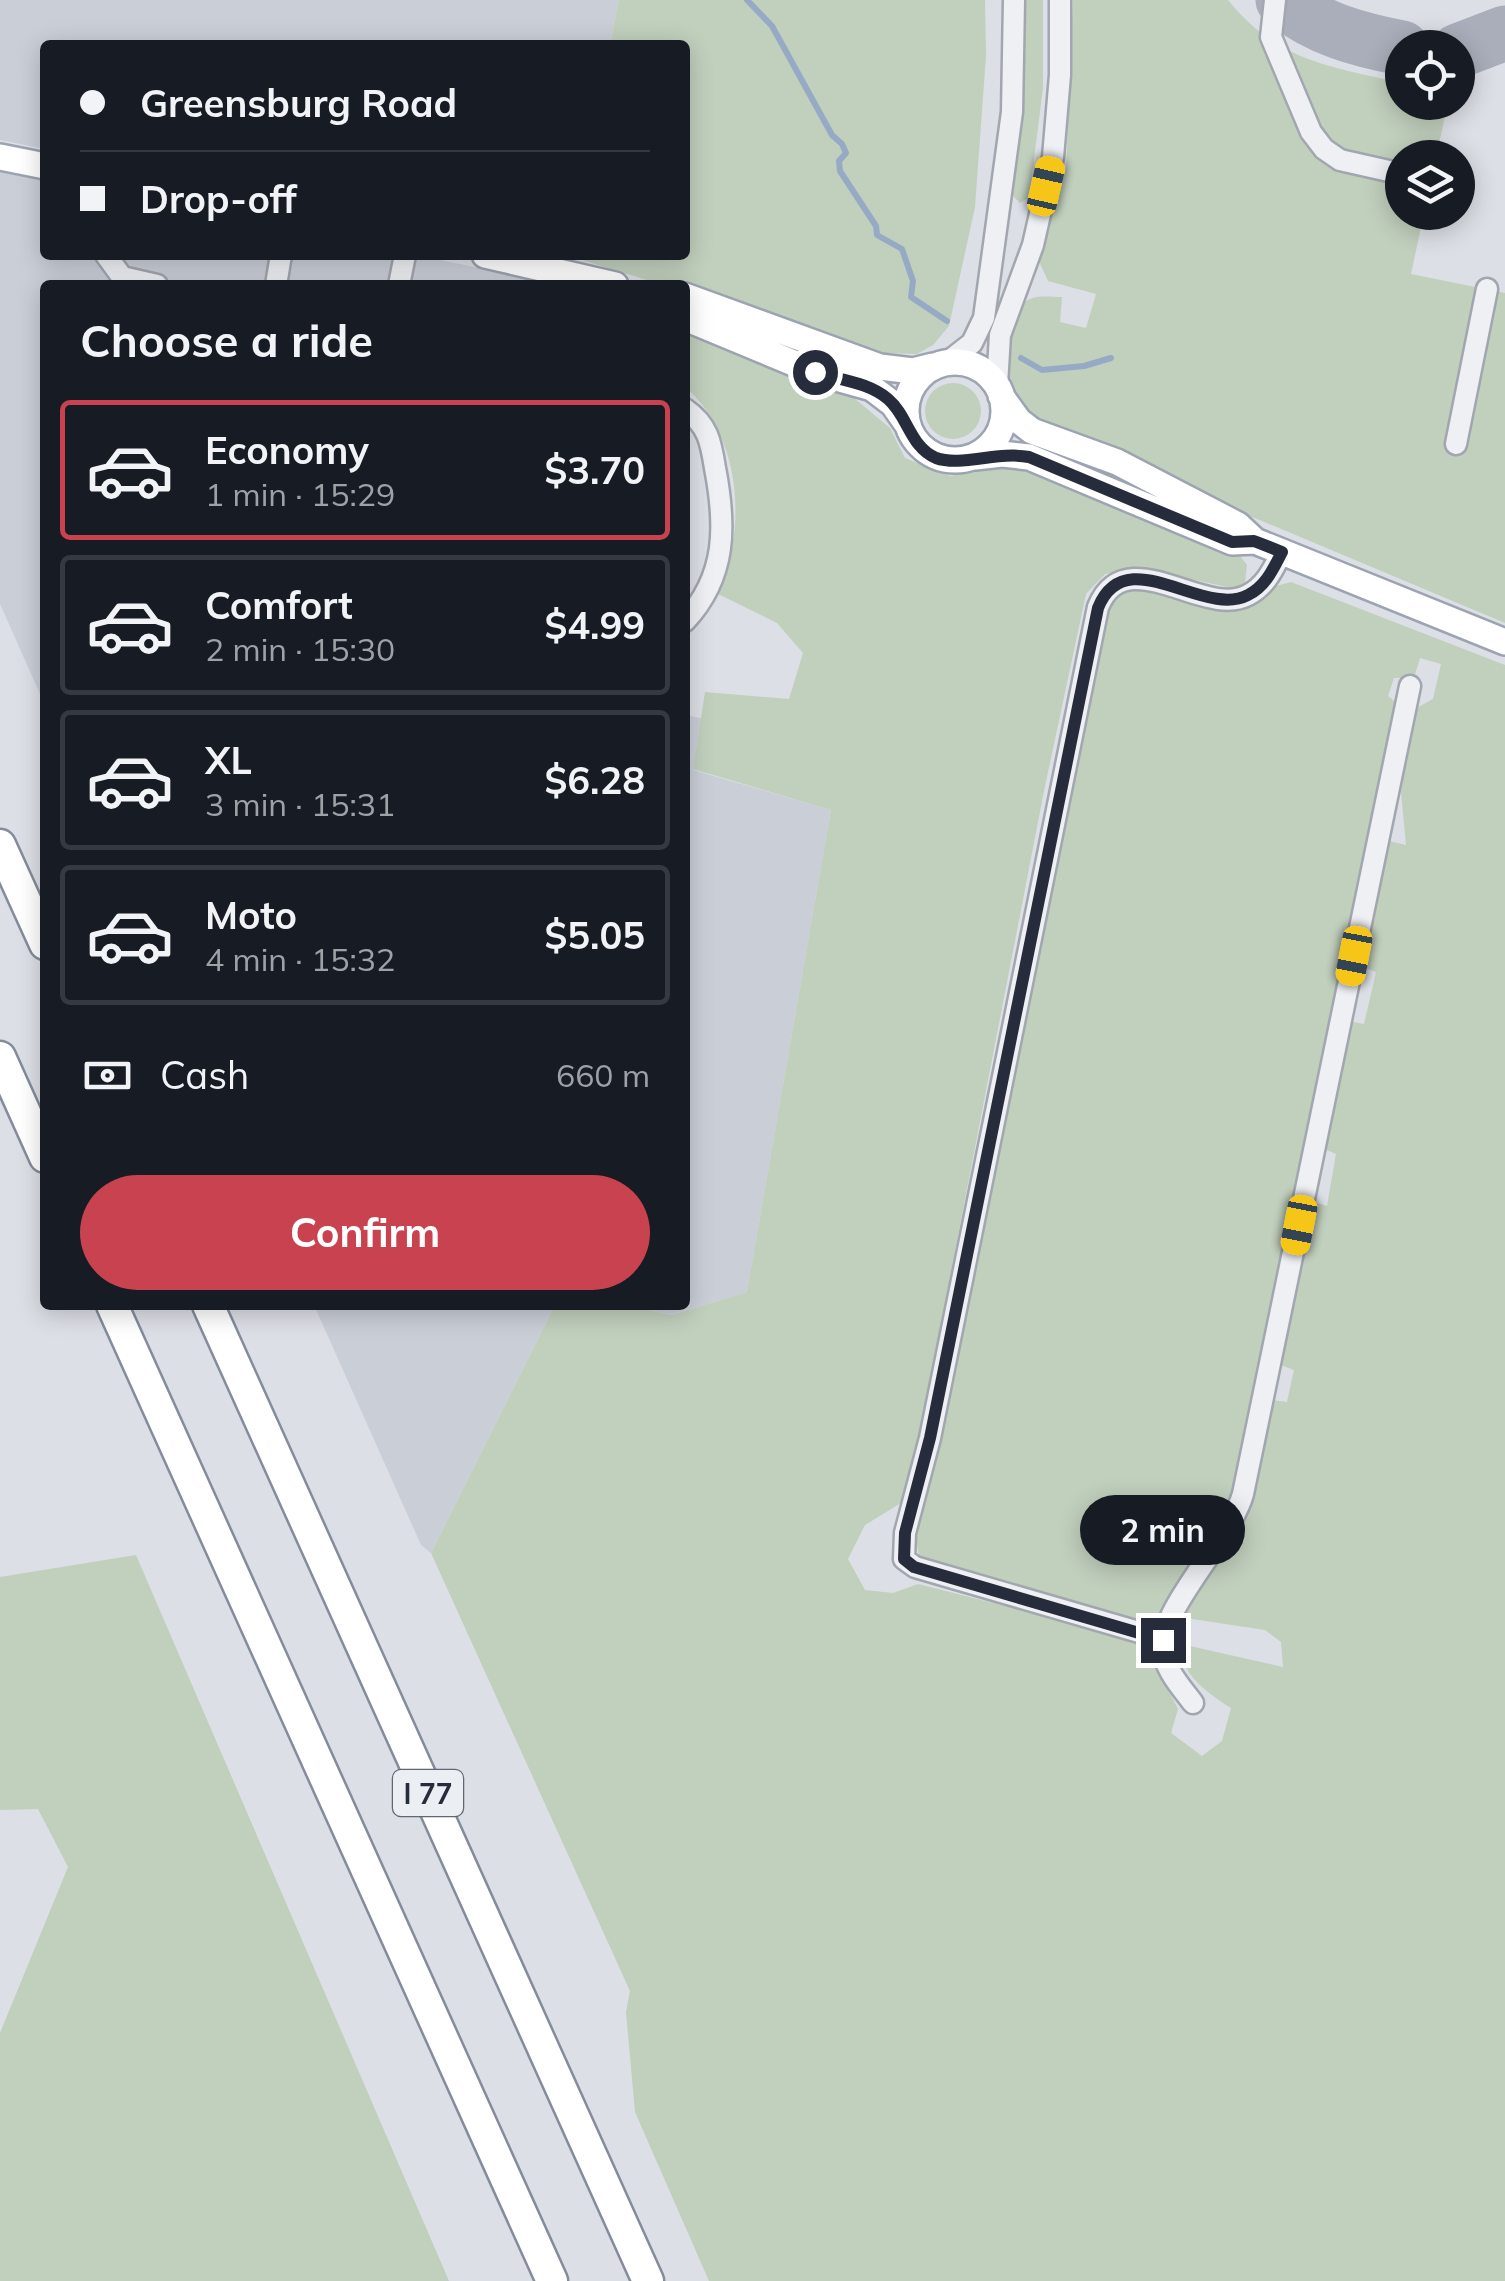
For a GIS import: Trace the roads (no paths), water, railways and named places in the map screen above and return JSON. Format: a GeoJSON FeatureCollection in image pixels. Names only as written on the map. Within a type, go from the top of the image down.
{"type":"FeatureCollection","features":[{"type":"Feature","properties":{"kind":"highway"},"geometry":{"type":"LineString","coordinates":[[0,844],[40,933]]}},
{"type":"Feature","properties":{"kind":"highway"},"geometry":{"type":"LineString","coordinates":[[0,1057],[40,1146]]}},
{"type":"Feature","properties":{"kind":"highway"},"geometry":{"type":"LineString","coordinates":[[114,1310],[552,2281]]}},
{"type":"Feature","properties":{"kind":"highway","name":"I 77"},"geometry":{"type":"LineString","coordinates":[[210,1310],[648,2281]]}},
{"type":"Feature","properties":{"kind":"main road"},"geometry":{"type":"LineString","coordinates":[[0,157],[40,165]]}},
{"type":"Feature","properties":{"kind":"main road"},"geometry":{"type":"LineString","coordinates":[[507,260],[593,280]]}},
{"type":"Feature","properties":{"kind":"main road"},"geometry":{"type":"LineString","coordinates":[[690,298],[880,367],[913,371],[944,363],[976,367],[999,390],[1025,427],[1116,462],[1238,525],[1254,541],[1505,642]]}},
{"type":"Feature","properties":{"kind":"main road"},"geometry":{"type":"LineString","coordinates":[[690,320],[815,372],[872,388],[893,404],[916,442],[931,455],[953,461],[1002,454],[1029,457],[1232,542],[1254,541]]}},
{"type":"Feature","properties":{"kind":"main road"},"geometry":{"type":"LineString","coordinates":[[907,424],[906,408],[912,388],[925,372],[944,363]]}},
{"type":"Feature","properties":{"kind":"main road"},"geometry":{"type":"LineString","coordinates":[[975,457],[987,449],[1000,431],[1004,417],[999,390]]}},
{"type":"Feature","properties":{"kind":"street"},"geometry":{"type":"LineString","coordinates":[[944,363],[972,342],[984,318],[1012,112],[1014,0]]}},
{"type":"Feature","properties":{"kind":"street"},"geometry":{"type":"LineString","coordinates":[[999,390],[999,339],[1033,245],[1053,157],[1060,75],[1060,0]]}},
{"type":"Feature","properties":{"kind":"street"},"geometry":{"type":"LineString","coordinates":[[1275,0],[1271,37],[1317,140],[1340,160],[1385,170]]}},
{"type":"Feature","properties":{"kind":"street"},"geometry":{"type":"LineString","coordinates":[[110,260],[122,277],[135,280]]}},
{"type":"Feature","properties":{"kind":"street"},"geometry":{"type":"LineString","coordinates":[[1456,444],[1488,289]]}},
{"type":"Feature","properties":{"kind":"street"},"geometry":{"type":"LineString","coordinates":[[690,412],[710,435],[724,513],[721,546],[712,578],[702,602],[690,615]]}},
{"type":"Feature","properties":{"kind":"street"},"geometry":{"type":"LineString","coordinates":[[1163,1640],[914,1567],[904,1559],[905,1533],[930,1438],[1098,608],[1104,594],[1121,581],[1144,579],[1228,600],[1247,596],[1269,578],[1282,552]]}},
{"type":"Feature","properties":{"kind":"street"},"geometry":{"type":"LineString","coordinates":[[1193,1703],[1168,1667],[1163,1640],[1181,1599],[1238,1514],[1244,1494],[1410,686]]}},
{"type":"Feature","properties":{"kind":"waterway"},"geometry":{"type":"LineString","coordinates":[[747,0],[772,26],[832,135],[842,144],[846,153],[839,161],[840,171],[876,226],[877,235],[902,249],[913,281],[911,297],[947,321]]}},
{"type":"Feature","properties":{"kind":"waterway"},"geometry":{"type":"LineString","coordinates":[[1021,358],[1042,370],[1084,366],[1111,358]]}}]}
